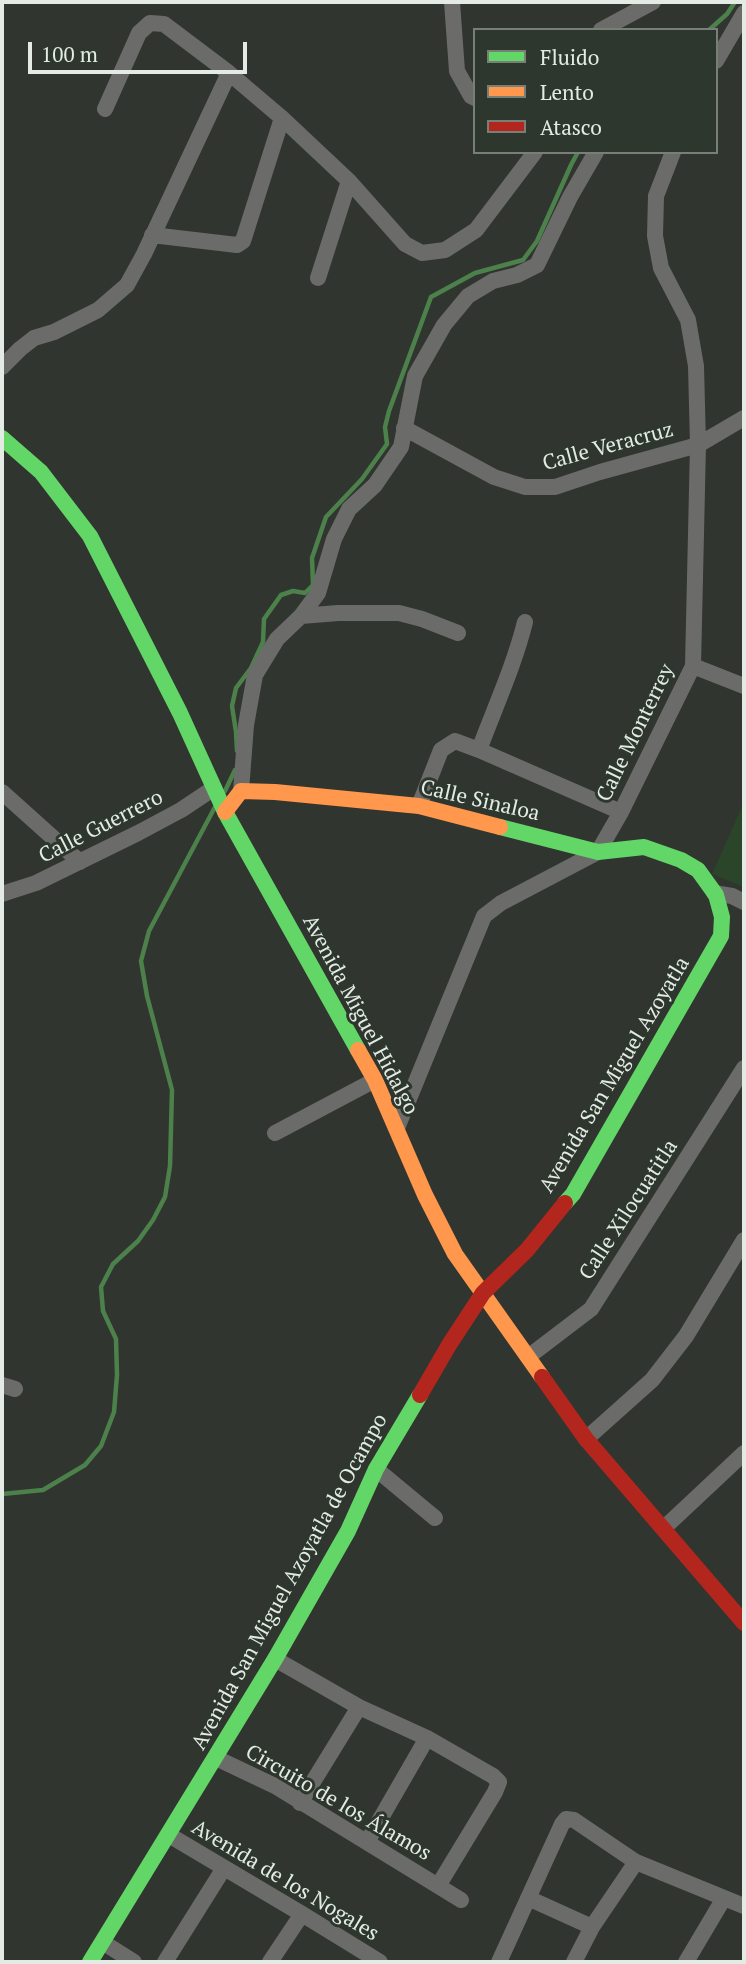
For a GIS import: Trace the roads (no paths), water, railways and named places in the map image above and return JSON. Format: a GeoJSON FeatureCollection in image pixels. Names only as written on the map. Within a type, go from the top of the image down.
{"type":"FeatureCollection","features":[{"type":"Feature","properties":{"kind":"street"},"geometry":{"type":"LineString","coordinates":[[452,2],[457,71],[473,97]]}},
{"type":"Feature","properties":{"kind":"street"},"geometry":{"type":"LineString","coordinates":[[605,28],[653,2]]}},
{"type":"Feature","properties":{"kind":"street"},"geometry":{"type":"LineString","coordinates":[[719,54],[744,13]]}},
{"type":"Feature","properties":{"kind":"street"},"geometry":{"type":"LineString","coordinates":[[104,108],[139,33],[150,23],[164,24],[229,73],[282,118],[349,181],[405,244],[422,253],[445,250],[476,230],[533,154]]}},
{"type":"Feature","properties":{"kind":"street"},"geometry":{"type":"LineString","coordinates":[[2,367],[34,338],[54,332],[98,310],[127,285],[229,73]]}},
{"type":"Feature","properties":{"kind":"street"},"geometry":{"type":"LineString","coordinates":[[152,235],[237,245],[243,241],[282,118]]}},
{"type":"Feature","properties":{"kind":"street"},"geometry":{"type":"LineString","coordinates":[[225,812],[241,791],[246,725],[255,675],[277,639],[301,616],[318,593],[334,539],[349,509],[375,485],[401,447],[415,376],[444,325],[468,296],[493,281],[517,275],[537,265],[570,197],[595,154]]}},
{"type":"Feature","properties":{"kind":"street","name":"Calle Monterrey"},"geometry":{"type":"LineString","coordinates":[[598,852],[621,813],[692,666],[698,445],[696,366],[688,320],[661,268],[655,236],[656,196],[672,154]]}},
{"type":"Feature","properties":{"kind":"street"},"geometry":{"type":"LineString","coordinates":[[318,278],[349,181]]}},
{"type":"Feature","properties":{"kind":"street","name":"Calle Veracruz"},"geometry":{"type":"LineString","coordinates":[[404,428],[494,477],[525,487],[555,487],[698,445],[744,418]]}},
{"type":"Feature","properties":{"kind":"street","name":"Avenida Miguel Hidalgo"},"geometry":{"type":"LineString","coordinates":[[2,438],[41,472],[90,536],[180,713],[225,812],[374,1080],[449,1242],[586,1439],[744,1623]]}},
{"type":"Feature","properties":{"kind":"street"},"geometry":{"type":"LineString","coordinates":[[301,616],[399,613],[422,618],[458,633]]}},
{"type":"Feature","properties":{"kind":"street"},"geometry":{"type":"LineString","coordinates":[[479,750],[517,651],[525,622]]}},
{"type":"Feature","properties":{"kind":"street"},"geometry":{"type":"LineString","coordinates":[[692,666],[744,686]]}},
{"type":"Feature","properties":{"kind":"street"},"geometry":{"type":"LineString","coordinates":[[419,806],[441,750],[455,741],[621,813]]}},
{"type":"Feature","properties":{"kind":"street","name":"Calle Guerrero"},"geometry":{"type":"LineString","coordinates":[[2,894],[36,883],[80,862],[181,810],[214,788]]}},
{"type":"Feature","properties":{"kind":"street","name":"Calle Sinaloa"},"geometry":{"type":"LineString","coordinates":[[241,791],[419,806],[598,852],[645,847],[681,860],[698,870],[715,894]]}},
{"type":"Feature","properties":{"kind":"street"},"geometry":{"type":"LineString","coordinates":[[2,792],[80,862]]}},
{"type":"Feature","properties":{"kind":"street"},"geometry":{"type":"LineString","coordinates":[[397,1128],[484,916],[501,903],[598,852]]}},
{"type":"Feature","properties":{"kind":"street"},"geometry":{"type":"LineString","coordinates":[[715,894],[732,896],[744,902]]}},
{"type":"Feature","properties":{"kind":"street","name":"Avenida San Miguel Azoyatla"},"geometry":{"type":"LineString","coordinates":[[483,1293],[527,1250],[573,1194],[721,936],[722,917],[715,894]]}},
{"type":"Feature","properties":{"kind":"street","name":"Calle Xilocuatitla"},"geometry":{"type":"LineString","coordinates":[[528,1357],[591,1308],[744,1068]]}},
{"type":"Feature","properties":{"kind":"street"},"geometry":{"type":"LineString","coordinates":[[275,1133],[374,1080]]}},
{"type":"Feature","properties":{"kind":"street"},"geometry":{"type":"LineString","coordinates":[[586,1439],[652,1380],[686,1336],[744,1240]]}},
{"type":"Feature","properties":{"kind":"street","name":"Avenida San Miguel Azoyatla de Ocampo"},"geometry":{"type":"LineString","coordinates":[[90,1962],[275,1659],[348,1531],[376,1469],[483,1293]]}},
{"type":"Feature","properties":{"kind":"street"},"geometry":{"type":"LineString","coordinates":[[664,1528],[744,1453]]}},
{"type":"Feature","properties":{"kind":"street"},"geometry":{"type":"LineString","coordinates":[[376,1469],[435,1518]]}},
{"type":"Feature","properties":{"kind":"street"},"geometry":{"type":"LineString","coordinates":[[275,1659],[359,1707],[427,1738],[499,1782],[438,1886]]}},
{"type":"Feature","properties":{"kind":"street"},"geometry":{"type":"LineString","coordinates":[[300,1803],[359,1707]]}},
{"type":"Feature","properties":{"kind":"street"},"geometry":{"type":"LineString","coordinates":[[367,1842],[427,1738]]}},
{"type":"Feature","properties":{"kind":"street","name":"Circuito de los Álamos"},"geometry":{"type":"LineString","coordinates":[[216,1758],[275,1786],[461,1900]]}},
{"type":"Feature","properties":{"kind":"street"},"geometry":{"type":"LineString","coordinates":[[499,1962],[566,1819],[574,1820],[636,1862],[744,1906]]}},
{"type":"Feature","properties":{"kind":"street","name":"Avenida de los Nogales"},"geometry":{"type":"LineString","coordinates":[[169,1835],[375,1961]]}},
{"type":"Feature","properties":{"kind":"street"},"geometry":{"type":"LineString","coordinates":[[574,1962],[592,1927],[636,1862]]}},
{"type":"Feature","properties":{"kind":"street"},"geometry":{"type":"LineString","coordinates":[[165,1962],[224,1868]]}},
{"type":"Feature","properties":{"kind":"street"},"geometry":{"type":"LineString","coordinates":[[528,1898],[592,1927]]}},
{"type":"Feature","properties":{"kind":"street"},"geometry":{"type":"LineString","coordinates":[[686,1962],[724,1898]]}},
{"type":"Feature","properties":{"kind":"street"},"geometry":{"type":"LineString","coordinates":[[270,1962],[302,1914]]}},
{"type":"Feature","properties":{"kind":"street"},"geometry":{"type":"LineString","coordinates":[[104,1943],[134,1962]]}},
{"type":"Feature","properties":{"kind":"waterway"},"geometry":{"type":"LineString","coordinates":[[711,28],[727,14],[735,2]]}},
{"type":"Feature","properties":{"kind":"waterway"},"geometry":{"type":"LineString","coordinates":[[237,751],[232,706],[236,688],[251,668],[263,642],[264,619],[281,595],[293,591],[305,593],[313,585],[312,558],[326,517],[362,479],[387,444],[385,427],[389,411],[431,297],[475,273],[523,260],[537,241],[577,154]]}},
{"type":"Feature","properties":{"kind":"waterway"},"geometry":{"type":"LineString","coordinates":[[225,791],[235,770]]}},
{"type":"Feature","properties":{"kind":"waterway"},"geometry":{"type":"LineString","coordinates":[[2,1494],[43,1490],[85,1465],[101,1446],[114,1412],[116,1339],[103,1311],[101,1287],[113,1264],[138,1241],[153,1220],[165,1197],[170,1166],[172,1090],[147,996],[141,961],[149,931],[215,807]]}}]}
